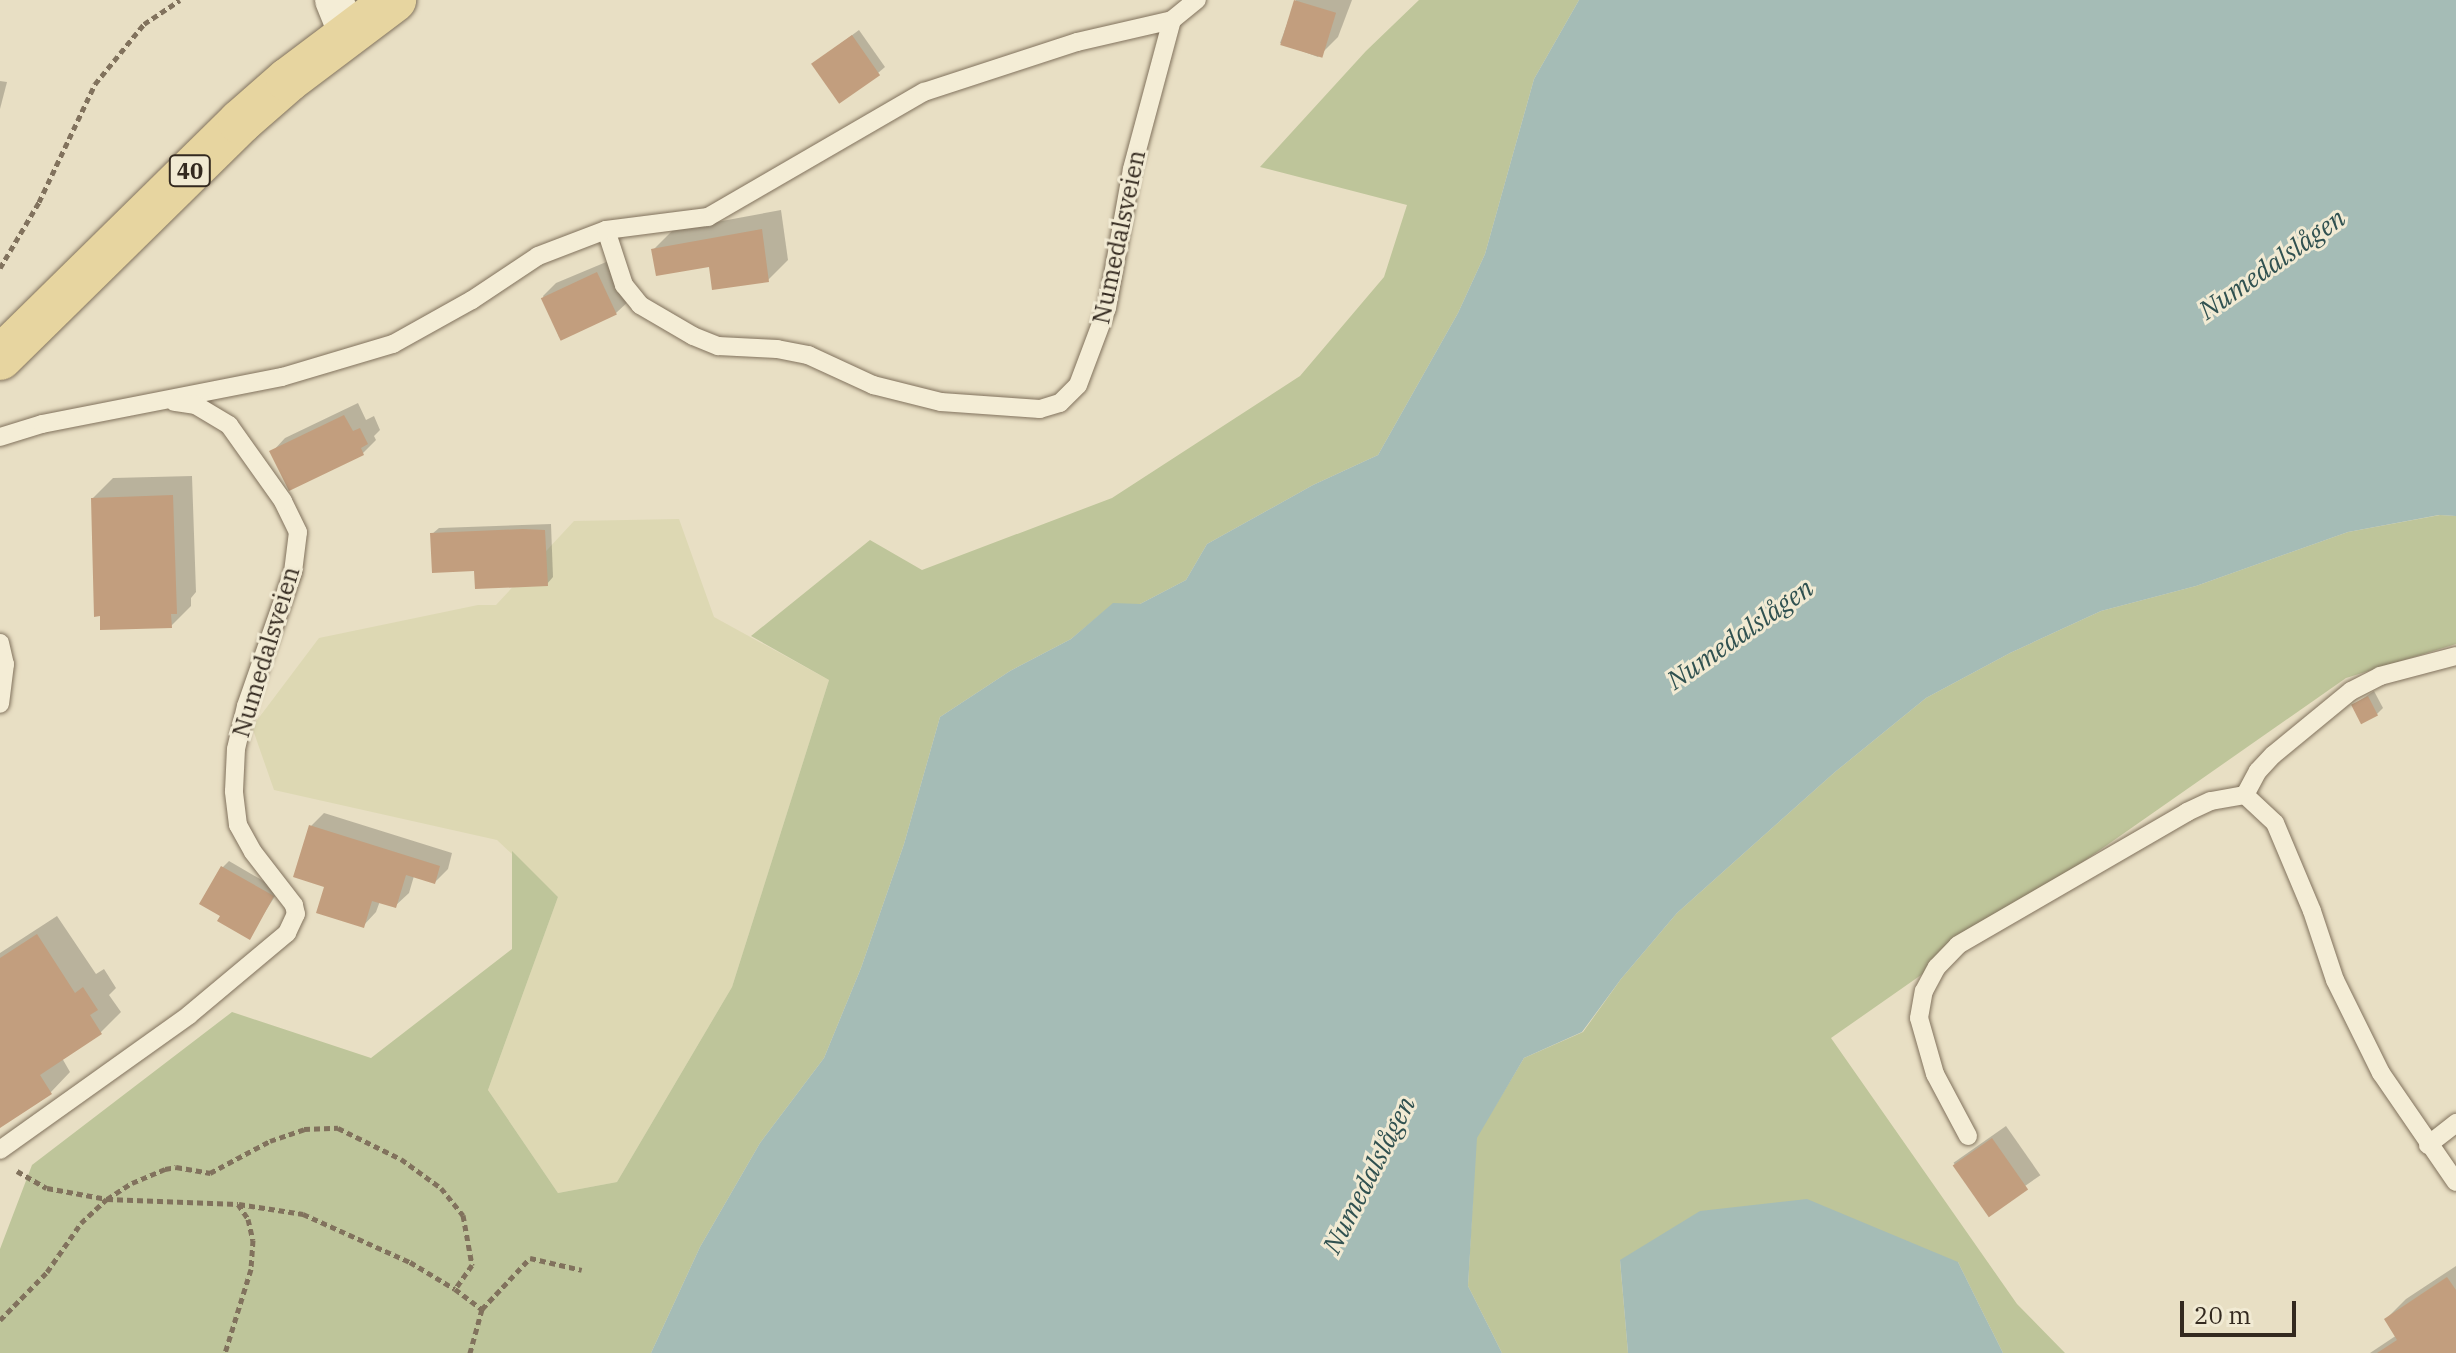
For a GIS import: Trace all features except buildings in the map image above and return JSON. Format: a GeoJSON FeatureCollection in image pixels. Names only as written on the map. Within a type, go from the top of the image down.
{"type":"FeatureCollection","features":[{"type":"Feature","properties":{"kind":"main road","name":"40"},"geometry":{"type":"LineString","coordinates":[[0,358],[240,122],[341,17],[394,0]]}},
{"type":"Feature","properties":{"kind":"lane","name":"Numedalsveien"},"geometry":{"type":"LineString","coordinates":[[0,437],[42,424],[282,377],[393,344],[472,300],[538,256],[606,230],[708,217],[924,92],[1049,50],[1172,20],[1197,0]]}},
{"type":"Feature","properties":{"kind":"lane","name":"Numedalsveien"},"geometry":{"type":"LineString","coordinates":[[606,230],[624,285],[640,305],[664,322],[718,346],[777,349],[808,355],[873,385],[941,402],[1040,409],[1060,403],[1078,385],[1107,308],[1132,169],[1172,20]]}},
{"type":"Feature","properties":{"kind":"lane","name":"Numedalsveien"},"geometry":{"type":"LineString","coordinates":[[0,1150],[189,1015],[287,933],[296,914],[294,905],[253,852],[238,825],[234,791],[236,749],[243,720],[293,572],[298,532],[283,501],[229,425],[196,405],[164,400]]}},
{"type":"Feature","properties":{"kind":"lane"},"geometry":{"type":"LineString","coordinates":[[0,643],[5,664],[0,704]]}},
{"type":"Feature","properties":{"kind":"lane"},"geometry":{"type":"LineString","coordinates":[[2245,795],[2258,771],[2273,755],[2351,691],[2380,676],[2456,656]]}},
{"type":"Feature","properties":{"kind":"lane"},"geometry":{"type":"LineString","coordinates":[[1968,1136],[1935,1074],[1919,1018],[1924,991],[1937,967],[1958,945],[2187,812],[2211,801],[2245,795]]}},
{"type":"Feature","properties":{"kind":"lane"},"geometry":{"type":"LineString","coordinates":[[2245,795],[2275,823],[2312,911],[2335,980],[2381,1073],[2456,1182]]}},
{"type":"Feature","properties":{"kind":"lane"},"geometry":{"type":"LineString","coordinates":[[2428,1145],[2456,1123]]}},
{"type":"Feature","properties":{"kind":"path"},"geometry":{"type":"LineString","coordinates":[[0,268],[39,202],[95,84],[144,24],[180,0]]}},
{"type":"Feature","properties":{"kind":"path"},"geometry":{"type":"LineString","coordinates":[[0,1320],[47,1272],[81,1223],[107,1199],[132,1183],[176,1167],[210,1173],[270,1141],[304,1129],[338,1128],[401,1159],[441,1188],[463,1215],[472,1265],[455,1289]]}},
{"type":"Feature","properties":{"kind":"path"},"geometry":{"type":"LineString","coordinates":[[12,1168],[47,1188],[107,1199],[238,1204],[303,1214],[410,1262],[482,1309]]}},
{"type":"Feature","properties":{"kind":"path"},"geometry":{"type":"LineString","coordinates":[[225,1353],[251,1269],[253,1240],[248,1219],[238,1204]]}},
{"type":"Feature","properties":{"kind":"path"},"geometry":{"type":"LineString","coordinates":[[470,1353],[482,1309],[530,1258],[582,1270]]}},
{"type":"Feature","properties":{"kind":"shaded area"},"geometry":{"type":"Polygon","coordinates":[[[679,519],[714,617],[829,680],[732,987],[617,1182],[558,1193],[488,1090],[558,897],[497,840],[274,790],[252,727],[319,638],[478,605],[496,605],[574,521],[679,519]]]}},
{"type":"Feature","properties":{"kind":"green space"},"geometry":{"type":"Polygon","coordinates":[[[1419,0],[1579,0],[1534,79],[1485,254],[1458,313],[1378,455],[1313,485],[1207,544],[1186,580],[1140,604],[1113,604],[1071,639],[1010,671],[940,717],[904,844],[861,968],[824,1058],[760,1143],[700,1247],[651,1353],[0,1353],[0,1249],[32,1165],[232,1012],[371,1058],[512,949],[512,851],[558,897],[488,1090],[558,1193],[617,1182],[732,987],[829,680],[751,636],[870,540],[922,570],[1112,498],[1300,376],[1384,277],[1407,205],[1260,167],[1366,51],[1419,0]]]}},
{"type":"Feature","properties":{"kind":"green space"},"geometry":{"type":"Polygon","coordinates":[[[2440,515],[2456,516],[2456,644],[2346,678],[1831,1038],[2017,1304],[2065,1353],[2003,1353],[1958,1262],[1620,1260],[1628,1353],[1502,1353],[1468,1286],[1476,1138],[1524,1058],[1583,1032],[1621,979],[1677,913],[1835,772],[1926,698],[2010,653],[2101,611],[2196,586],[2348,532],[2440,515]]]}},
{"type":"Feature","properties":{"kind":"water","name":"Numedalslågen"},"geometry":{"type":"Polygon","coordinates":[[[1579,0],[2456,0],[2456,516],[2439,515],[2348,532],[2196,586],[2101,611],[2010,653],[1926,698],[1835,772],[1677,913],[1621,979],[1582,1032],[1524,1058],[1477,1138],[1468,1286],[1502,1353],[651,1353],[700,1247],[760,1143],[824,1058],[861,968],[904,844],[940,717],[1010,671],[1071,639],[1113,603],[1140,604],[1186,580],[1207,544],[1313,485],[1378,455],[1458,313],[1485,254],[1534,79],[1579,0]]]}},
{"type":"Feature","properties":{"kind":"water"},"geometry":{"type":"Polygon","coordinates":[[[1807,1199],[1958,1262],[2003,1353],[1628,1353],[1620,1260],[1700,1211],[1807,1199]]]}}]}
